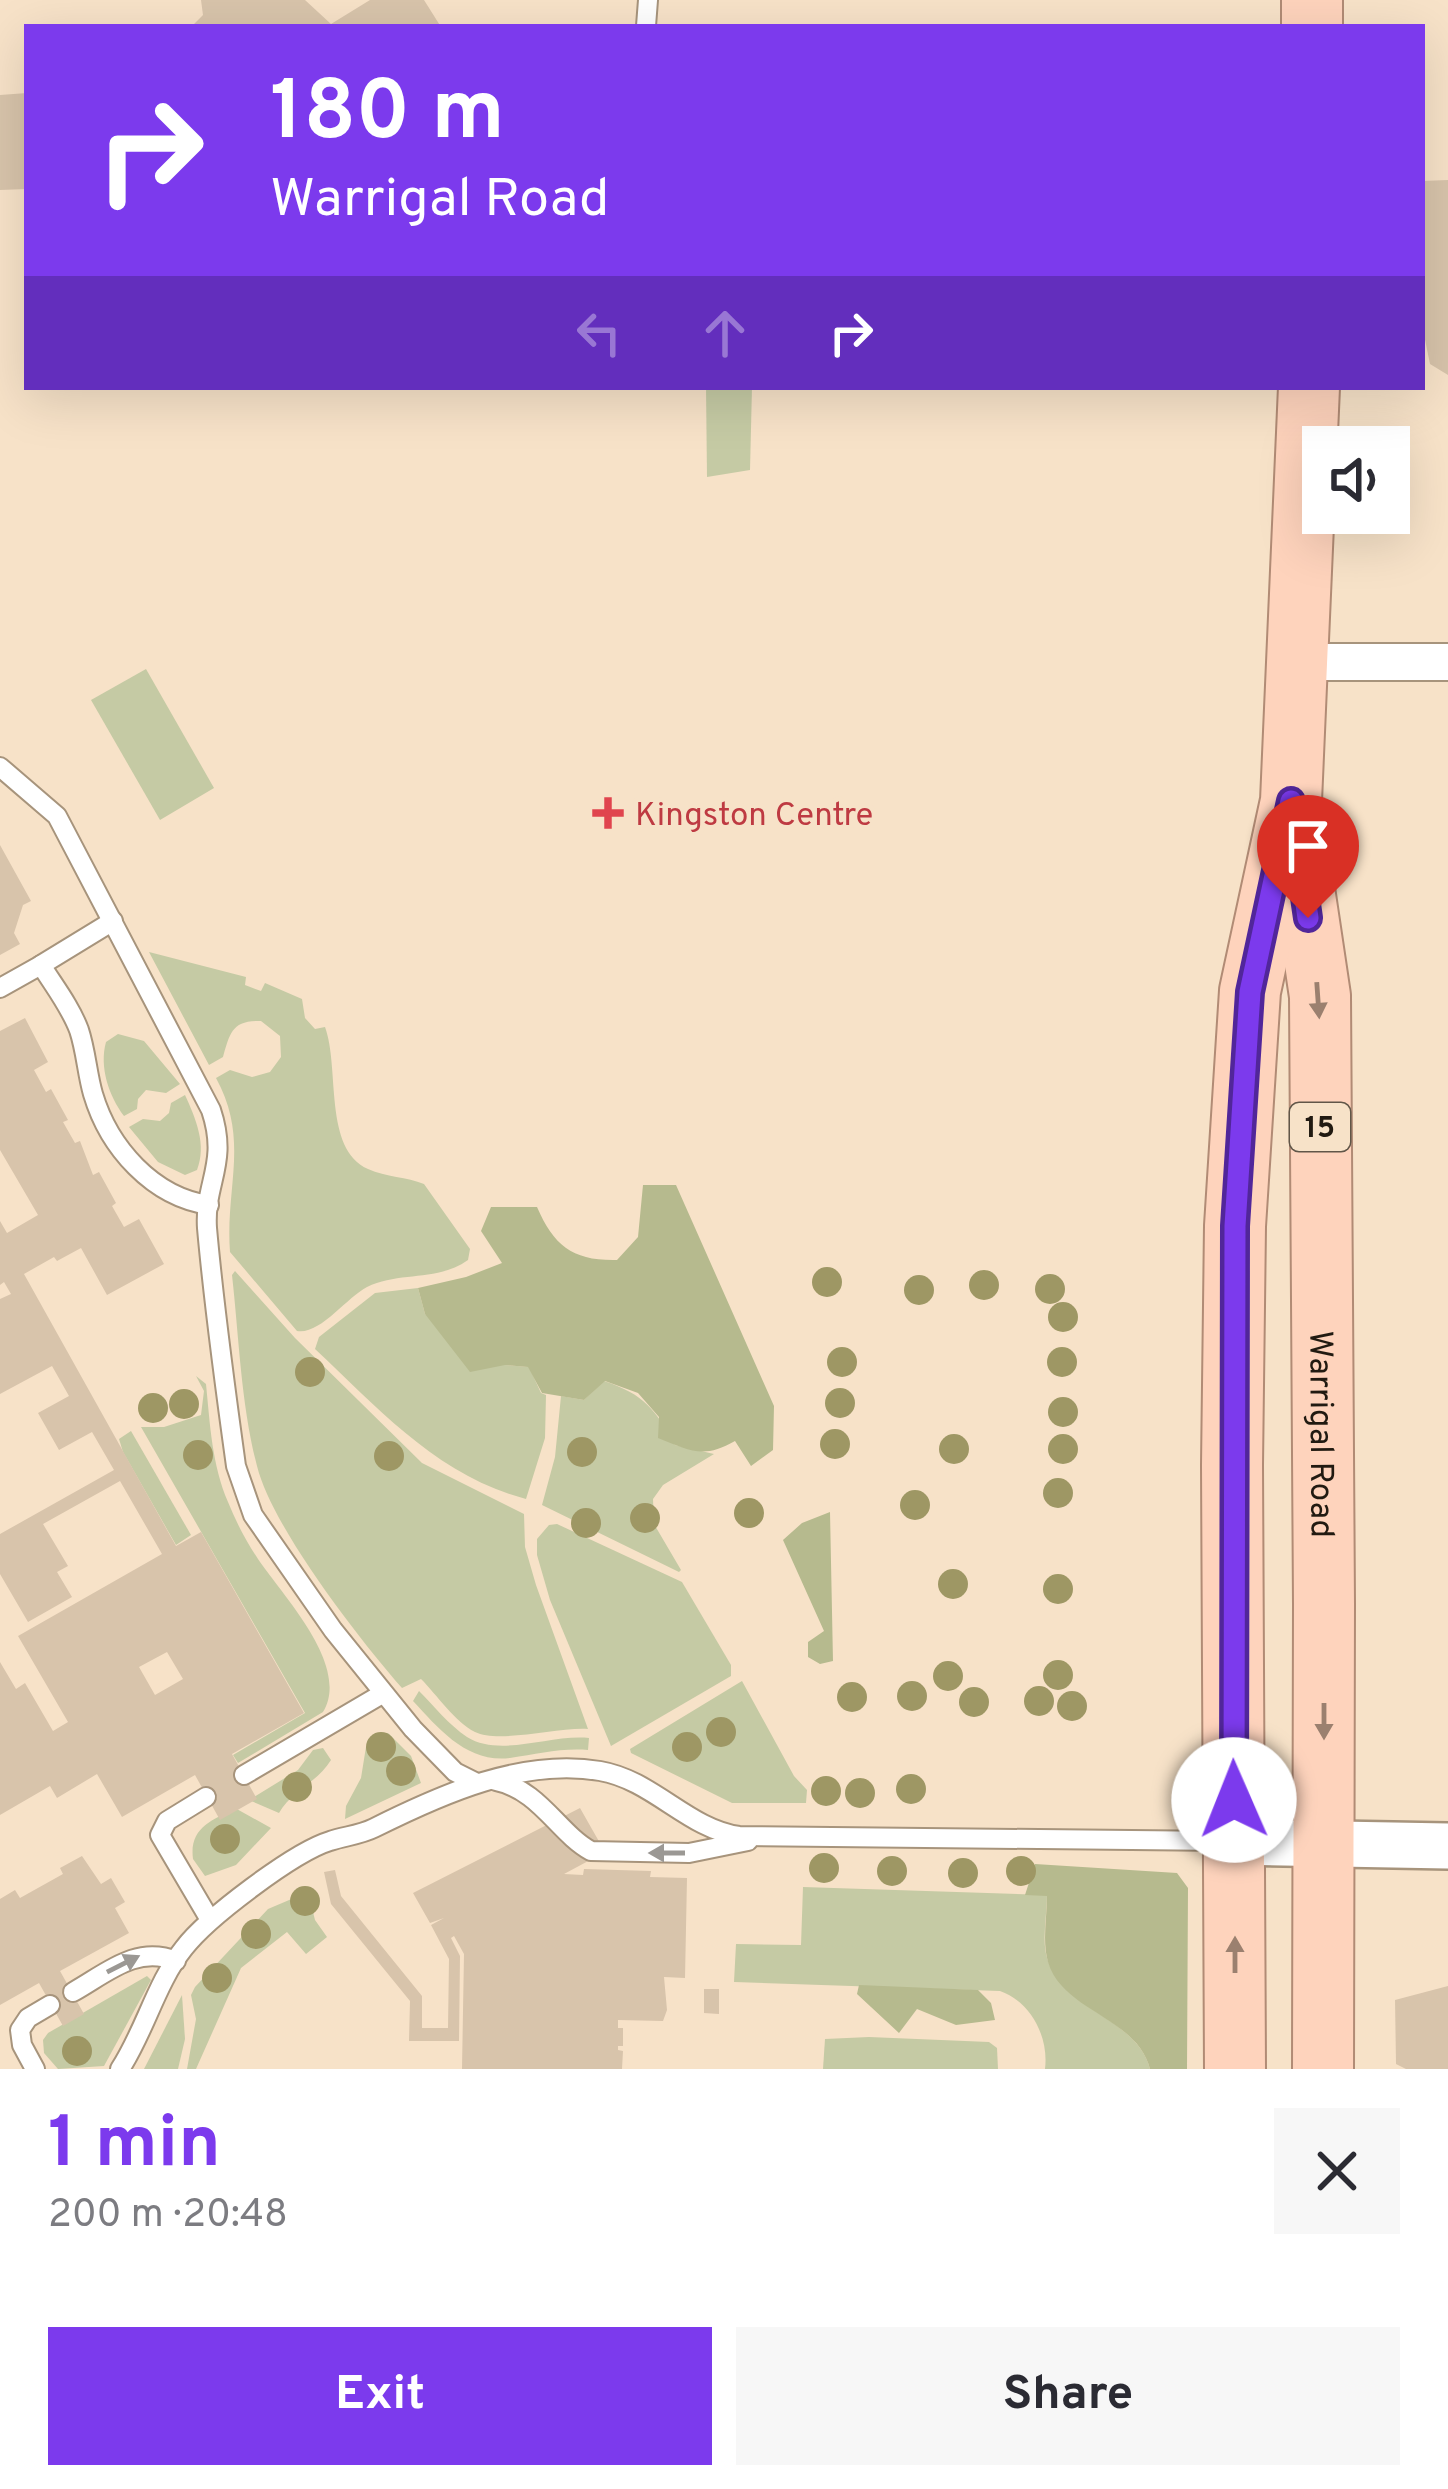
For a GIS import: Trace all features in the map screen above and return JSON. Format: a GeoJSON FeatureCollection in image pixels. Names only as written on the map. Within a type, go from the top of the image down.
{"type":"FeatureCollection","features":[{"type":"Feature","properties":{"kind":"highway","name":"Warrigal Road"},"geometry":{"type":"LineString","coordinates":[[1235,2069],[1235,1226],[1250,992],[1291,801],[1310,390]]}},
{"type":"Feature","properties":{"kind":"highway","name":"Warrigal Road"},"geometry":{"type":"LineString","coordinates":[[1291,801],[1319,996],[1323,2069]]}},
{"type":"Feature","properties":{"kind":"street"},"geometry":{"type":"LineString","coordinates":[[1298,662],[1448,662]]}},
{"type":"Feature","properties":{"kind":"street"},"geometry":{"type":"LineString","coordinates":[[1234,1841],[1448,1846]]}},
{"type":"Feature","properties":{"kind":"lane"},"geometry":{"type":"LineString","coordinates":[[0,767],[57,816],[211,1110],[219,1156],[207,1226],[235,1458],[245,1497],[272,1545],[382,1694],[455,1772],[510,1785],[552,1814],[585,1849],[701,1852],[782,1838]]}},
{"type":"Feature","properties":{"kind":"lane"},"geometry":{"type":"LineString","coordinates":[[0,988],[113,921]]}},
{"type":"Feature","properties":{"kind":"lane"},"geometry":{"type":"LineString","coordinates":[[41,965],[71,1010],[96,1102],[118,1145],[160,1187],[180,1199],[209,1205]]}},
{"type":"Feature","properties":{"kind":"lane"},"geometry":{"type":"LineString","coordinates":[[244,1775],[382,1694]]}},
{"type":"Feature","properties":{"kind":"lane"},"geometry":{"type":"LineString","coordinates":[[120,2069],[176,1961],[209,1920],[313,1849],[482,1782],[555,1769],[605,1772],[664,1797],[716,1831],[740,1836],[1234,1841]]}},
{"type":"Feature","properties":{"kind":"lane"},"geometry":{"type":"LineString","coordinates":[[206,1797],[167,1822],[160,1834],[209,1920]]}},
{"type":"Feature","properties":{"kind":"lane"},"geometry":{"type":"LineString","coordinates":[[73,1992],[140,1955],[176,1961]]}},
{"type":"Feature","properties":{"kind":"lane"},"geometry":{"type":"LineString","coordinates":[[35,2069],[20,2030],[28,2018],[50,2006]]}},
{"type":"Feature","properties":{"kind":"green space"},"geometry":{"type":"Polygon","coordinates":[[[706,390],[752,390],[750,470],[707,477],[706,390]]]}},
{"type":"Feature","properties":{"kind":"green space"},"geometry":{"type":"Polygon","coordinates":[[[146,669],[214,788],[160,820],[91,700],[146,669]]]}},
{"type":"Feature","properties":{"kind":"green space"},"geometry":{"type":"Polygon","coordinates":[[[149,952],[246,977],[245,985],[261,991],[265,983],[302,999],[305,1018],[315,1029],[325,1027],[344,1144],[368,1169],[424,1184],[470,1249],[468,1260],[444,1271],[367,1287],[324,1322],[297,1331],[230,1252],[234,1143],[232,1122],[216,1078],[230,1070],[252,1077],[270,1072],[281,1057],[280,1036],[261,1021],[244,1023],[230,1035],[223,1057],[209,1065],[149,952]]]}},
{"type":"Feature","properties":{"kind":"green space"},"geometry":{"type":"Polygon","coordinates":[[[118,1034],[144,1041],[180,1084],[166,1093],[146,1090],[137,1109],[124,1116],[110,1090],[104,1061],[106,1042],[118,1034]]]}},
{"type":"Feature","properties":{"kind":"green space"},"geometry":{"type":"Polygon","coordinates":[[[185,1095],[201,1151],[197,1170],[185,1175],[158,1162],[129,1127],[143,1119],[160,1121],[171,1103],[185,1095]]]}},
{"type":"Feature","properties":{"kind":"green space"},"geometry":{"type":"Polygon","coordinates":[[[643,1185],[676,1185],[774,1406],[773,1450],[751,1466],[735,1441],[697,1451],[658,1438],[659,1417],[638,1393],[605,1381],[584,1400],[542,1393],[528,1367],[505,1365],[470,1372],[425,1314],[418,1288],[502,1263],[481,1231],[491,1207],[537,1207],[550,1232],[567,1248],[588,1258],[617,1260],[638,1237],[643,1185]]]}},
{"type":"Feature","properties":{"kind":"green space"},"geometry":{"type":"Polygon","coordinates":[[[235,1271],[295,1338],[422,1463],[524,1514],[525,1547],[536,1585],[588,1729],[498,1736],[475,1732],[421,1679],[402,1688],[363,1641],[298,1550],[257,1466],[241,1371],[235,1271]]]}},
{"type":"Feature","properties":{"kind":"green space"},"geometry":{"type":"Polygon","coordinates":[[[418,1288],[425,1314],[505,1365],[529,1367],[546,1395],[545,1438],[526,1499],[494,1488],[437,1457],[315,1349],[319,1337],[375,1293],[418,1288]]]}},
{"type":"Feature","properties":{"kind":"green space"},"geometry":{"type":"Polygon","coordinates":[[[196,1376],[206,1384],[215,1459],[231,1509],[254,1552],[310,1632],[328,1674],[329,1694],[323,1712],[238,1763],[233,1755],[305,1713],[141,1427],[164,1427],[201,1415],[204,1391],[196,1376]]]}},
{"type":"Feature","properties":{"kind":"green space"},"geometry":{"type":"Polygon","coordinates":[[[604,1381],[647,1404],[675,1445],[714,1454],[663,1485],[653,1499],[654,1524],[679,1572],[542,1505],[555,1457],[561,1396],[584,1400],[604,1381]]]}},
{"type":"Feature","properties":{"kind":"green space"},"geometry":{"type":"Polygon","coordinates":[[[131,1431],[191,1535],[176,1545],[123,1452],[119,1439],[131,1431]]]}},
{"type":"Feature","properties":{"kind":"green space"},"geometry":{"type":"Polygon","coordinates":[[[830,1512],[833,1661],[820,1664],[808,1657],[808,1642],[824,1631],[783,1540],[802,1523],[830,1512]]]}},
{"type":"Feature","properties":{"kind":"green space"},"geometry":{"type":"Polygon","coordinates":[[[557,1524],[682,1582],[731,1665],[731,1676],[611,1746],[550,1600],[537,1555],[537,1539],[549,1525],[557,1524]]]}},
{"type":"Feature","properties":{"kind":"green space"},"geometry":{"type":"Polygon","coordinates":[[[742,1681],[794,1776],[807,1790],[806,1803],[732,1803],[631,1753],[630,1749],[742,1681]]]}},
{"type":"Feature","properties":{"kind":"green space"},"geometry":{"type":"Polygon","coordinates":[[[419,1691],[454,1727],[480,1743],[589,1738],[588,1750],[510,1758],[480,1755],[456,1742],[413,1701],[419,1691]]]}},
{"type":"Feature","properties":{"kind":"green space"},"geometry":{"type":"Polygon","coordinates":[[[388,1733],[411,1756],[421,1783],[345,1819],[346,1806],[361,1778],[366,1747],[378,1735],[388,1733]]]}},
{"type":"Feature","properties":{"kind":"green space"},"geometry":{"type":"Polygon","coordinates":[[[323,1748],[331,1760],[279,1813],[249,1800],[298,1770],[313,1750],[323,1748]]]}},
{"type":"Feature","properties":{"kind":"green space"},"geometry":{"type":"Polygon","coordinates":[[[235,1808],[271,1828],[236,1865],[205,1876],[193,1859],[194,1840],[204,1827],[235,1808]]]}},
{"type":"Feature","properties":{"kind":"green space"},"geometry":{"type":"Polygon","coordinates":[[[1035,1864],[1177,1873],[1188,1888],[1187,2069],[1150,2069],[1131,2037],[1068,1993],[1056,1979],[1045,1946],[1047,1896],[1025,1895],[1035,1864]]]}},
{"type":"Feature","properties":{"kind":"green space"},"geometry":{"type":"Polygon","coordinates":[[[803,1887],[1047,1895],[1045,1946],[1057,1978],[1131,2038],[1150,2069],[1045,2069],[1036,2022],[1021,2003],[1000,1991],[734,1982],[736,1944],[801,1945],[803,1887]]]}},
{"type":"Feature","properties":{"kind":"green space"},"geometry":{"type":"Polygon","coordinates":[[[308,1892],[315,1920],[327,1937],[306,1954],[287,1932],[241,1968],[196,2069],[187,2069],[196,2019],[191,1995],[195,1987],[268,1909],[308,1892]]]}},
{"type":"Feature","properties":{"kind":"green space"},"geometry":{"type":"Polygon","coordinates":[[[147,1976],[151,1980],[104,2066],[58,2069],[44,2053],[48,2033],[147,1976]]]}},
{"type":"Feature","properties":{"kind":"green space"},"geometry":{"type":"Polygon","coordinates":[[[859,1985],[978,1990],[991,2003],[995,2020],[956,2025],[917,2009],[899,2033],[857,1994],[859,1985]]]}},
{"type":"Feature","properties":{"kind":"green space"},"geometry":{"type":"Polygon","coordinates":[[[182,1995],[185,2039],[178,2069],[144,2069],[182,1995]]]}},
{"type":"Feature","properties":{"kind":"green space"},"geometry":{"type":"Polygon","coordinates":[[[825,2039],[989,2042],[997,2048],[998,2069],[823,2069],[825,2039]]]}},
{"type":"Feature","properties":{"kind":"building"},"geometry":{"type":"Polygon","coordinates":[[[201,0],[305,0],[331,24],[194,24],[203,15],[201,0]]]}},
{"type":"Feature","properties":{"kind":"building"},"geometry":{"type":"Polygon","coordinates":[[[370,0],[424,0],[439,24],[331,24],[370,0]]]}},
{"type":"Feature","properties":{"kind":"building"},"geometry":{"type":"Polygon","coordinates":[[[24,93],[24,189],[0,190],[0,95],[24,93]]]}},
{"type":"Feature","properties":{"kind":"building"},"geometry":{"type":"Polygon","coordinates":[[[1448,180],[1448,375],[1430,364],[1425,340],[1425,181],[1448,180]]]}},
{"type":"Feature","properties":{"kind":"building"},"geometry":{"type":"Polygon","coordinates":[[[0,845],[31,901],[23,905],[14,933],[20,944],[0,955],[0,845]]]}},
{"type":"Feature","properties":{"kind":"building"},"geometry":{"type":"Polygon","coordinates":[[[25,1018],[48,1062],[34,1070],[46,1092],[51,1089],[68,1120],[63,1122],[75,1143],[80,1141],[93,1175],[99,1172],[124,1227],[139,1219],[164,1264],[107,1295],[81,1248],[24,1274],[176,1546],[201,1532],[304,1713],[232,1754],[257,1799],[220,1820],[195,1775],[122,1817],[97,1774],[57,1798],[50,1786],[0,1815],[0,1662],[16,1689],[25,1683],[53,1731],[68,1722],[18,1636],[162,1554],[120,1481],[43,1524],[68,1566],[57,1572],[72,1597],[28,1622],[0,1574],[0,1534],[114,1470],[92,1432],[59,1450],[38,1413],[69,1396],[52,1366],[0,1394],[0,1299],[11,1294],[4,1282],[0,1285],[0,1221],[7,1233],[38,1215],[0,1150],[0,1031],[25,1018]],[[167,1652],[139,1667],[155,1695],[183,1679],[167,1652]]]}},
{"type":"Feature","properties":{"kind":"building"},"geometry":{"type":"Polygon","coordinates":[[[580,1808],[605,1852],[564,1874],[583,1875],[584,1869],[651,1871],[650,1877],[687,1878],[685,1978],[664,1977],[667,2010],[663,2021],[618,2020],[618,2028],[623,2028],[623,2046],[618,2046],[623,2051],[622,2069],[462,2069],[464,1954],[454,1936],[460,1956],[459,2041],[409,2041],[410,2001],[331,1904],[324,1872],[335,1870],[341,1896],[422,1996],[422,2028],[448,2028],[449,1959],[431,1925],[444,1918],[430,1923],[413,1893],[580,1808]]]}},
{"type":"Feature","properties":{"kind":"building"},"geometry":{"type":"Polygon","coordinates":[[[82,1856],[101,1884],[111,1878],[125,1902],[115,1908],[129,1933],[60,1971],[84,2014],[63,2026],[39,1983],[0,2005],[0,1899],[15,1890],[20,1898],[63,1874],[60,1868],[82,1856]]]}},
{"type":"Feature","properties":{"kind":"building"},"geometry":{"type":"Polygon","coordinates":[[[1448,1986],[1448,2069],[1406,2069],[1396,2064],[1395,2000],[1448,1986]]]}},
{"type":"Feature","properties":{"kind":"building"},"geometry":{"type":"Polygon","coordinates":[[[704,1989],[719,1989],[719,2014],[704,2013],[704,1989]]]}},
{"type":"Feature","properties":{"kind":"place","name":"Kingston Centre"},"geometry":{"type":"Point","coordinates":[608,813]}},
{"type":"Feature","properties":{"kind":"route"},"geometry":{"type":"LineString","coordinates":[[1234,1800],[1235,1226],[1245,1049],[1250,992],[1291,801],[1308,918]]}}]}
